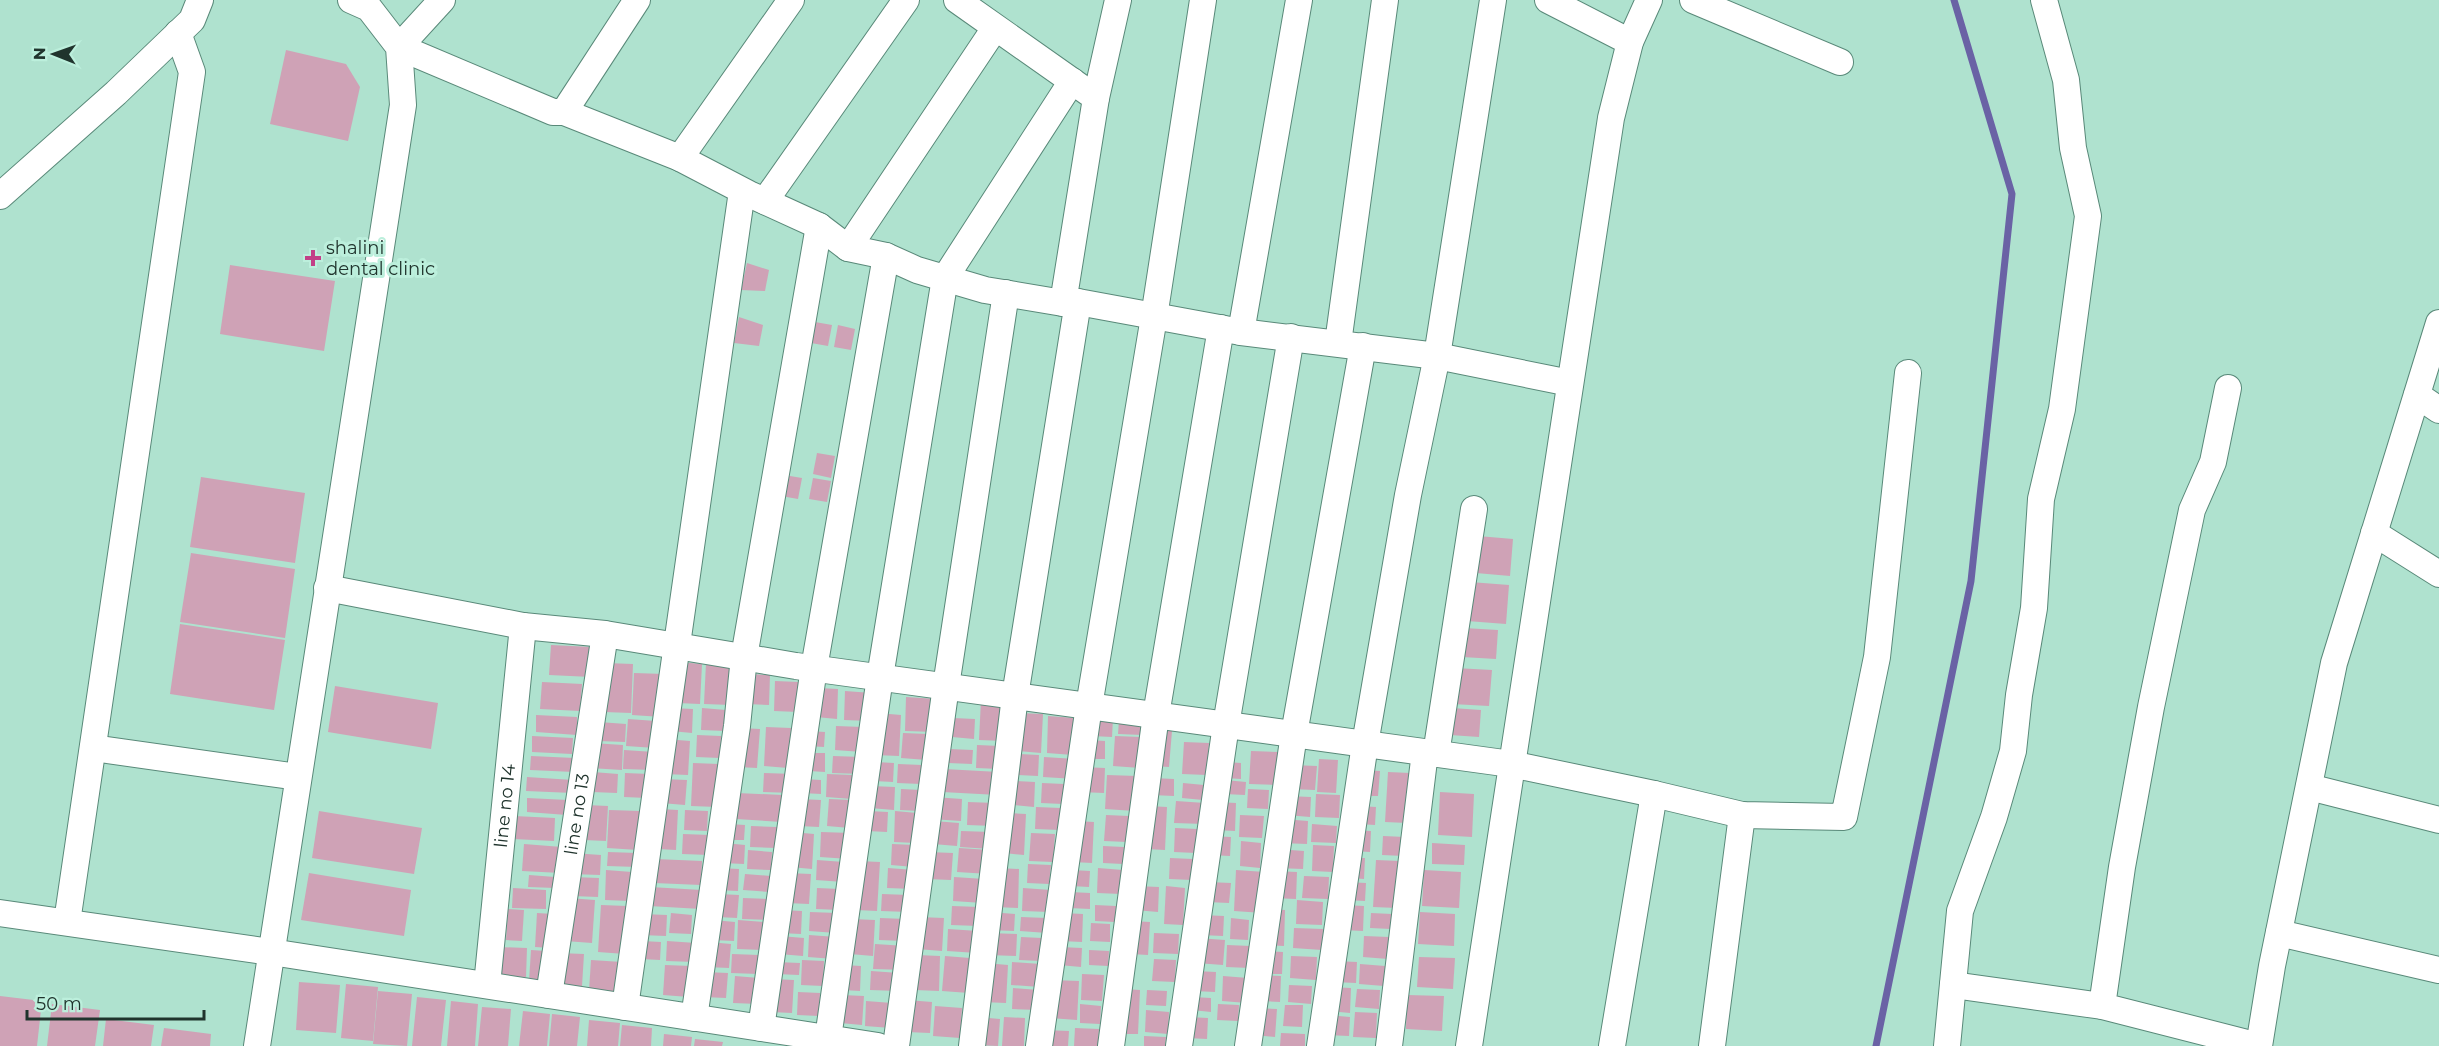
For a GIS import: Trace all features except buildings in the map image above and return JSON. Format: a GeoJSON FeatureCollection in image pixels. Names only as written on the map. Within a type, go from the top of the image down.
{"type":"FeatureCollection","features":[{"type":"Feature","properties":{"kind":"street"},"geometry":{"type":"LineString","coordinates":[[1,201],[192,20],[200,0]]}},
{"type":"Feature","properties":{"kind":"street"},"geometry":{"type":"LineString","coordinates":[[351,0],[369,8],[399,47],[553,112],[564,112],[680,158],[753,196],[819,226],[848,248],[886,256],[917,270],[985,291],[1071,302],[1231,330],[1437,356],[1570,383]]}},
{"type":"Feature","properties":{"kind":"street"},"geometry":{"type":"LineString","coordinates":[[257,1046],[403,105],[399,47],[442,0]]}},
{"type":"Feature","properties":{"kind":"street"},"geometry":{"type":"LineString","coordinates":[[564,112],[638,0]]}},
{"type":"Feature","properties":{"kind":"street"},"geometry":{"type":"LineString","coordinates":[[680,158],[791,0]]}},
{"type":"Feature","properties":{"kind":"street"},"geometry":{"type":"LineString","coordinates":[[625,1007],[676,645],[753,196],[906,0]]}},
{"type":"Feature","properties":{"kind":"street"},"geometry":{"type":"LineString","coordinates":[[957,0],[1096,98]]}},
{"type":"Feature","properties":{"kind":"street"},"geometry":{"type":"LineString","coordinates":[[972,1046],[1015,696],[1071,302],[1096,98],[1118,0]]}},
{"type":"Feature","properties":{"kind":"street"},"geometry":{"type":"LineString","coordinates":[[1039,1046],[1089,706],[1154,317],[1203,0]]}},
{"type":"Feature","properties":{"kind":"street"},"geometry":{"type":"LineString","coordinates":[[1111,1046],[1156,715],[1231,330],[1299,0]]}},
{"type":"Feature","properties":{"kind":"street"},"geometry":{"type":"LineString","coordinates":[[1248,1046],[1350,345],[1385,0]]}},
{"type":"Feature","properties":{"kind":"street"},"geometry":{"type":"LineString","coordinates":[[1320,1046],[1365,744],[1408,495],[1437,356],[1493,0]]}},
{"type":"Feature","properties":{"kind":"street"},"geometry":{"type":"LineString","coordinates":[[1548,0],[1630,42]]}},
{"type":"Feature","properties":{"kind":"street"},"geometry":{"type":"LineString","coordinates":[[1469,1046],[1611,117],[1630,42],[1649,0]]}},
{"type":"Feature","properties":{"kind":"street"},"geometry":{"type":"LineString","coordinates":[[1693,0],[1840,62]]}},
{"type":"Feature","properties":{"kind":"street"},"geometry":{"type":"LineString","coordinates":[[1947,1046],[1960,911],[1994,817],[2013,751],[2019,695],[2034,608],[2041,499],[2062,409],[2088,216],[2073,148],[2066,80],[2044,0]]}},
{"type":"Feature","properties":{"kind":"street"},"geometry":{"type":"LineString","coordinates":[[848,248],[994,28]]}},
{"type":"Feature","properties":{"kind":"street"},"geometry":{"type":"LineString","coordinates":[[67,922],[192,72],[178,33]]}},
{"type":"Feature","properties":{"kind":"street"},"geometry":{"type":"LineString","coordinates":[[828,1038],[880,677],[945,278],[1072,81]]}},
{"type":"Feature","properties":{"kind":"street"},"geometry":{"type":"LineString","coordinates":[[694,1018],[737,726],[744,657],[819,226]]}},
{"type":"Feature","properties":{"kind":"street"},"geometry":{"type":"LineString","coordinates":[[761,1028],[814,668],[886,256]]}},
{"type":"Feature","properties":{"kind":"street"},"geometry":{"type":"LineString","coordinates":[[896,1046],[946,686],[1006,293]]}},
{"type":"Feature","properties":{"kind":"street"},"geometry":{"type":"LineString","coordinates":[[1953,985],[2102,1006],[2259,1046],[2279,933],[2334,663],[2439,323]]}},
{"type":"Feature","properties":{"kind":"street"},"geometry":{"type":"LineString","coordinates":[[1179,1046],[1226,725],[1291,337]]}},
{"type":"Feature","properties":{"kind":"street"},"geometry":{"type":"LineString","coordinates":[[327,588],[523,626],[605,634],[814,668],[1511,764],[1742,815],[1844,817],[1877,657],[1908,373]]}},
{"type":"Feature","properties":{"kind":"street"},"geometry":{"type":"LineString","coordinates":[[2102,1006],[2122,867],[2151,706],[2192,510],[2213,462],[2228,388]]}},
{"type":"Feature","properties":{"kind":"street"},"geometry":{"type":"LineString","coordinates":[[2416,395],[2439,410]]}},
{"type":"Feature","properties":{"kind":"street"},"geometry":{"type":"LineString","coordinates":[[1389,1046],[1431,753],[1474,509]]}},
{"type":"Feature","properties":{"kind":"street"},"geometry":{"type":"LineString","coordinates":[[2374,533],[2439,574]]}},
{"type":"Feature","properties":{"kind":"street","name":"line no 14"},"geometry":{"type":"LineString","coordinates":[[487,985],[523,626]]}},
{"type":"Feature","properties":{"kind":"street","name":"line no 13"},"geometry":{"type":"LineString","coordinates":[[549,995],[605,634]]}},
{"type":"Feature","properties":{"kind":"street"},"geometry":{"type":"LineString","coordinates":[[93,748],[298,777]]}},
{"type":"Feature","properties":{"kind":"street"},"geometry":{"type":"LineString","coordinates":[[2309,786],[2439,820]]}},
{"type":"Feature","properties":{"kind":"street"},"geometry":{"type":"LineString","coordinates":[[1612,1046],[1654,794]]}},
{"type":"Feature","properties":{"kind":"street"},"geometry":{"type":"LineString","coordinates":[[1712,1046],[1742,815]]}},
{"type":"Feature","properties":{"kind":"street"},"geometry":{"type":"LineString","coordinates":[[0,913],[272,952],[879,1046]]}},
{"type":"Feature","properties":{"kind":"street"},"geometry":{"type":"LineString","coordinates":[[2279,933],[2439,970]]}},
{"type":"Feature","properties":{"kind":"waterway"},"geometry":{"type":"LineString","coordinates":[[1876,1046],[1971,581],[2012,194],[1954,0]]}},
{"type":"Feature","properties":{"kind":"place","name":"shalini dental clinic"},"geometry":{"type":"Point","coordinates":[313,258]}}]}
